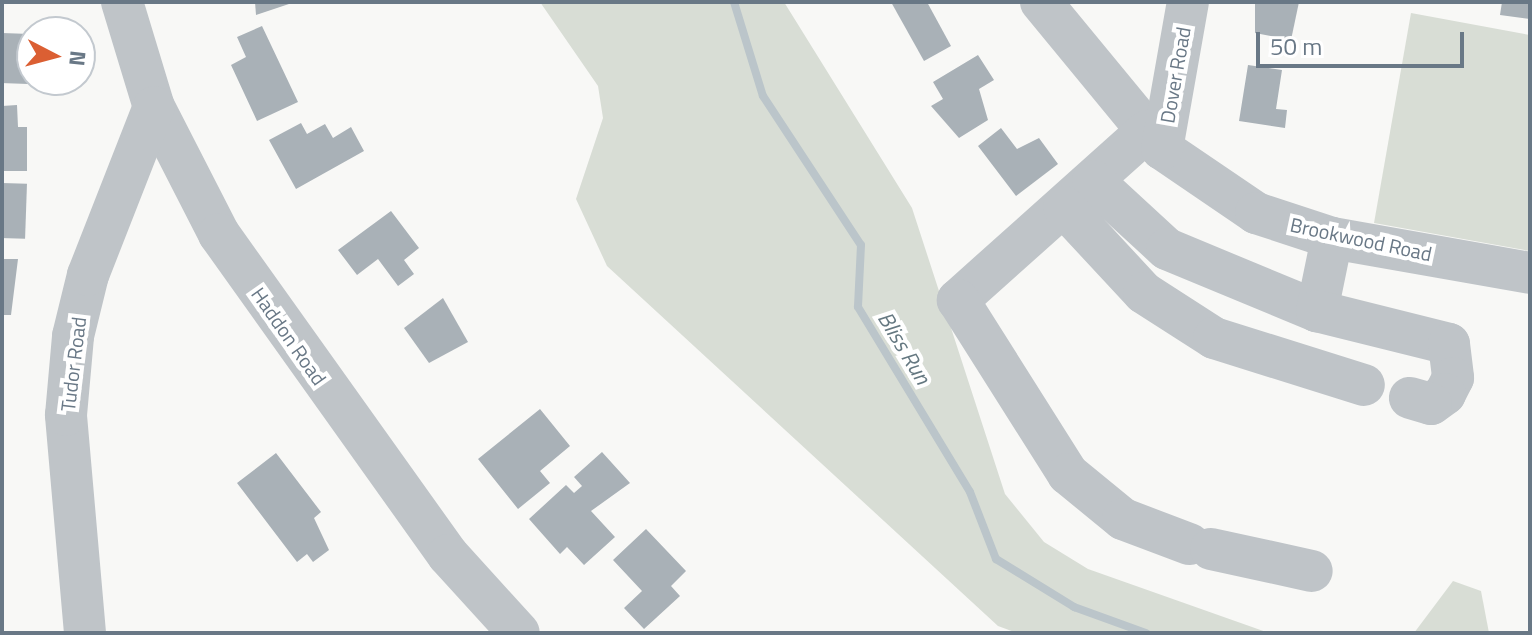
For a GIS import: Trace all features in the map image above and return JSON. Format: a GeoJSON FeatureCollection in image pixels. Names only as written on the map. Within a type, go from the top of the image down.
{"type":"FeatureCollection","features":[{"type":"Feature","properties":{"kind":"street","name":"Haddon Road"},"geometry":{"type":"LineString","coordinates":[[122,2],[154,107],[219,234],[296,349],[448,555],[519,633]]}},
{"type":"Feature","properties":{"kind":"street","name":"Brookwood Road"},"geometry":{"type":"LineString","coordinates":[[1041,2],[1154,140],[1256,213],[1332,238],[1530,273]]}},
{"type":"Feature","properties":{"kind":"street","name":"Dover Road"},"geometry":{"type":"LineString","coordinates":[[1154,140],[1188,2]]}},
{"type":"Feature","properties":{"kind":"street","name":"Tudor Road"},"geometry":{"type":"LineString","coordinates":[[85,633],[66,415],[73,336],[88,275],[154,107]]}},
{"type":"Feature","properties":{"kind":"street"},"geometry":{"type":"LineString","coordinates":[[1154,140],[1079,194],[958,300],[1068,474],[1123,519],[1200,546],[1312,571]]}},
{"type":"Feature","properties":{"kind":"street"},"geometry":{"type":"LineString","coordinates":[[1079,194],[1167,249],[1317,311],[1449,344],[1453,378],[1445,394],[1431,404],[1410,398]]}},
{"type":"Feature","properties":{"kind":"street"},"geometry":{"type":"LineString","coordinates":[[1079,194],[1144,293],[1214,338],[1364,385]]}},
{"type":"Feature","properties":{"kind":"street"},"geometry":{"type":"LineString","coordinates":[[1317,311],[1332,238]]}},
{"type":"Feature","properties":{"kind":"shaded area"},"geometry":{"type":"Polygon","coordinates":[[[540,2],[784,2],[912,208],[1005,494],[1044,542],[1088,569],[1269,633],[1017,633],[998,626],[607,266],[576,199],[603,118],[598,86],[540,2]]]}},
{"type":"Feature","properties":{"kind":"shaded area"},"geometry":{"type":"Polygon","coordinates":[[[1411,13],[1530,35],[1530,251],[1374,223],[1411,13]]]}},
{"type":"Feature","properties":{"kind":"shaded area"},"geometry":{"type":"Polygon","coordinates":[[[1453,581],[1481,591],[1489,633],[1414,633],[1453,581]]]}},
{"type":"Feature","properties":{"kind":"building"},"geometry":{"type":"Polygon","coordinates":[[[255,2],[291,2],[292,3],[256,15],[255,2]]]}},
{"type":"Feature","properties":{"kind":"building"},"geometry":{"type":"Polygon","coordinates":[[[891,2],[927,2],[951,46],[924,61],[891,2]]]}},
{"type":"Feature","properties":{"kind":"building"},"geometry":{"type":"Polygon","coordinates":[[[1255,2],[1299,2],[1291,40],[1255,33],[1255,2]]]}},
{"type":"Feature","properties":{"kind":"building"},"geometry":{"type":"Polygon","coordinates":[[[1502,2],[1530,2],[1530,19],[1500,15],[1502,2]]]}},
{"type":"Feature","properties":{"kind":"building"},"geometry":{"type":"Polygon","coordinates":[[[262,26],[298,102],[257,121],[231,65],[246,57],[237,37],[262,26]]]}},
{"type":"Feature","properties":{"kind":"building"},"geometry":{"type":"Polygon","coordinates":[[[2,33],[16,33],[16,84],[2,83],[2,33]]]}},
{"type":"Feature","properties":{"kind":"building"},"geometry":{"type":"Polygon","coordinates":[[[978,55],[994,80],[979,89],[988,120],[959,138],[931,106],[943,99],[933,82],[978,55]]]}},
{"type":"Feature","properties":{"kind":"building"},"geometry":{"type":"Polygon","coordinates":[[[1248,65],[1282,70],[1276,109],[1287,110],[1285,128],[1239,121],[1248,65]]]}},
{"type":"Feature","properties":{"kind":"building"},"geometry":{"type":"Polygon","coordinates":[[[17,105],[18,127],[27,127],[27,171],[2,171],[2,106],[17,105]]]}},
{"type":"Feature","properties":{"kind":"building"},"geometry":{"type":"Polygon","coordinates":[[[301,123],[307,134],[325,124],[333,138],[351,127],[364,151],[296,189],[269,140],[301,123]]]}},
{"type":"Feature","properties":{"kind":"building"},"geometry":{"type":"Polygon","coordinates":[[[1001,128],[1017,149],[1039,138],[1058,164],[1016,196],[978,146],[1001,128]]]}},
{"type":"Feature","properties":{"kind":"building"},"geometry":{"type":"Polygon","coordinates":[[[2,183],[27,184],[25,239],[2,238],[2,183]]]}},
{"type":"Feature","properties":{"kind":"building"},"geometry":{"type":"Polygon","coordinates":[[[391,211],[419,248],[404,260],[414,274],[398,286],[378,259],[357,275],[338,250],[391,211]]]}},
{"type":"Feature","properties":{"kind":"building"},"geometry":{"type":"Polygon","coordinates":[[[2,259],[18,259],[11,315],[2,315],[2,259]]]}},
{"type":"Feature","properties":{"kind":"building"},"geometry":{"type":"Polygon","coordinates":[[[443,298],[468,342],[429,363],[404,328],[443,298]]]}},
{"type":"Feature","properties":{"kind":"building"},"geometry":{"type":"Polygon","coordinates":[[[540,409],[570,446],[540,471],[550,483],[518,509],[478,459],[540,409]]]}},
{"type":"Feature","properties":{"kind":"building"},"geometry":{"type":"Polygon","coordinates":[[[602,452],[630,483],[591,511],[615,537],[584,565],[567,547],[560,554],[529,519],[566,485],[574,493],[582,486],[574,477],[602,452]]]}},
{"type":"Feature","properties":{"kind":"building"},"geometry":{"type":"Polygon","coordinates":[[[276,453],[321,512],[314,518],[329,550],[313,562],[307,554],[297,562],[237,483],[276,453]]]}},
{"type":"Feature","properties":{"kind":"building"},"geometry":{"type":"Polygon","coordinates":[[[646,529],[686,571],[671,586],[680,596],[644,629],[624,608],[642,591],[613,560],[646,529]]]}},
{"type":"Feature","properties":{"kind":"waterway","name":"Bliss Run"},"geometry":{"type":"LineString","coordinates":[[734,2],[763,96],[861,245],[858,307],[970,492],[996,559],[1074,607],[1146,633]]}}]}
